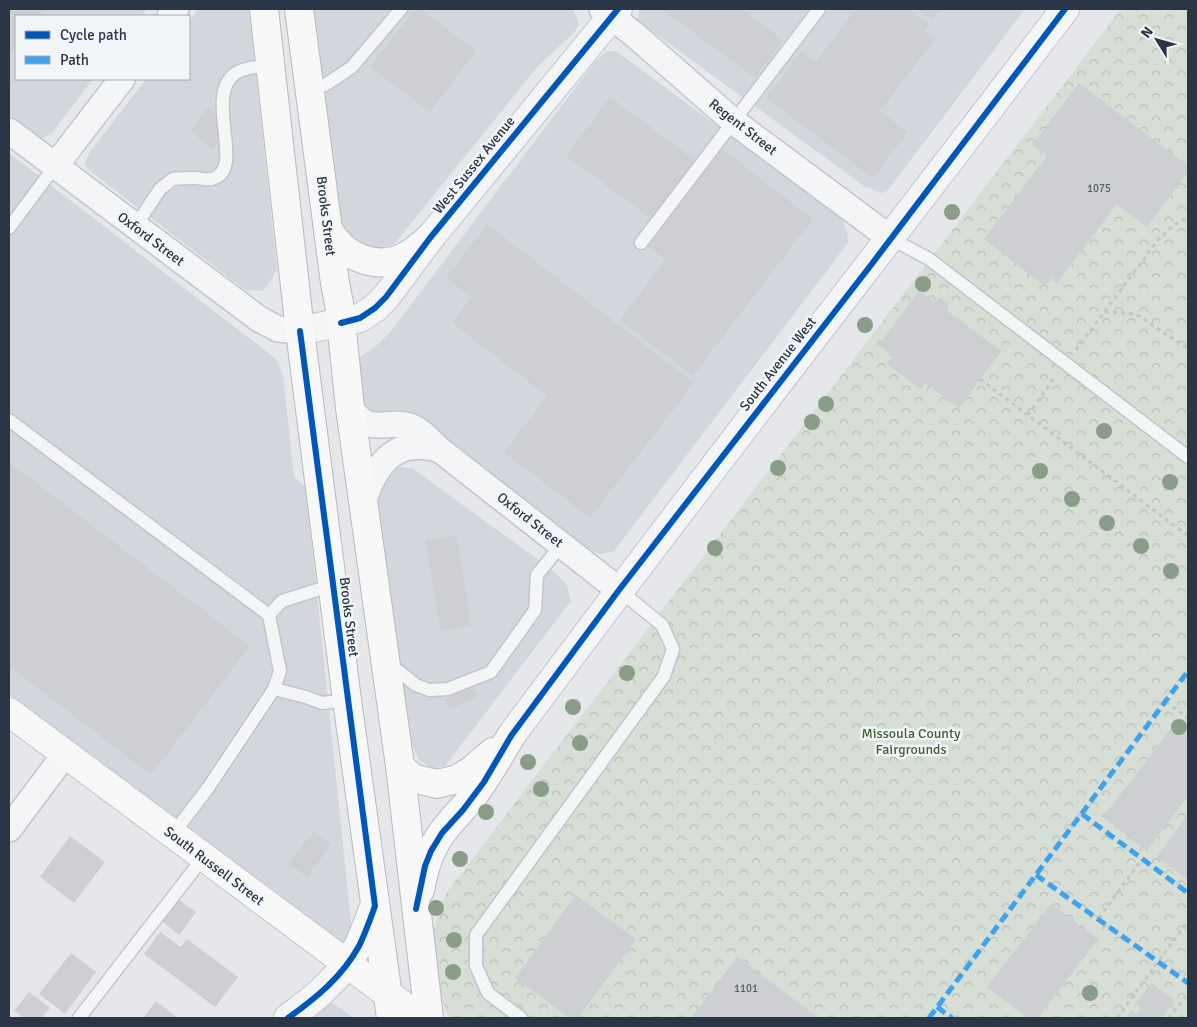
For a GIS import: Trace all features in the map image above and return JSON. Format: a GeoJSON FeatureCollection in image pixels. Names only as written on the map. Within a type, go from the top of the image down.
{"type":"FeatureCollection","features":[{"type":"Feature","properties":{"kind":"main road","name":"Brooks Street"},"geometry":{"type":"LineString","coordinates":[[264,9],[300,331],[374,906],[389,1006]]}},
{"type":"Feature","properties":{"kind":"main road","name":"Brooks Street"},"geometry":{"type":"LineString","coordinates":[[299,9],[341,323],[350,408],[386,661],[411,773],[416,909],[429,1018]]}},
{"type":"Feature","properties":{"kind":"main road"},"geometry":{"type":"LineString","coordinates":[[328,229],[340,244],[356,257],[376,262],[392,261],[408,255],[430,238]]}},
{"type":"Feature","properties":{"kind":"main road","name":"South Russell Street"},"geometry":{"type":"LineString","coordinates":[[9,712],[346,965],[389,1006],[420,1018]]}},
{"type":"Feature","properties":{"kind":"main road"},"geometry":{"type":"LineString","coordinates":[[411,773],[437,784],[458,779],[472,770],[511,736]]}},
{"type":"Feature","properties":{"kind":"main road"},"geometry":{"type":"LineString","coordinates":[[416,909],[431,851],[442,833],[463,810],[484,782],[511,736]]}},
{"type":"Feature","properties":{"kind":"main road"},"geometry":{"type":"LineString","coordinates":[[346,965],[359,945],[374,906]]}},
{"type":"Feature","properties":{"kind":"street","name":"South Avenue West"},"geometry":{"type":"LineString","coordinates":[[511,736],[619,590],[1065,9]]}},
{"type":"Feature","properties":{"kind":"street","name":"Regent Street"},"geometry":{"type":"LineString","coordinates":[[610,11],[733,121],[890,238]]}},
{"type":"Feature","properties":{"kind":"street","name":"West Sussex Avenue"},"geometry":{"type":"LineString","coordinates":[[300,331],[360,318],[375,308],[386,297],[430,238],[610,11]]}},
{"type":"Feature","properties":{"kind":"street"},"geometry":{"type":"LineString","coordinates":[[54,166],[121,80]]}},
{"type":"Feature","properties":{"kind":"street","name":"Oxford Street"},"geometry":{"type":"LineString","coordinates":[[9,132],[268,326],[300,331]]}},
{"type":"Feature","properties":{"kind":"street","name":"Oxford Street"},"geometry":{"type":"LineString","coordinates":[[350,408],[361,421],[368,424],[380,426],[400,425],[416,429],[440,450],[619,590]]}},
{"type":"Feature","properties":{"kind":"street","name":"Oxford Street"},"geometry":{"type":"LineString","coordinates":[[364,500],[376,470],[391,454],[408,447],[422,446],[440,450]]}},
{"type":"Feature","properties":{"kind":"street"},"geometry":{"type":"LineString","coordinates":[[9,829],[65,754]]}},
{"type":"Feature","properties":{"kind":"street"},"geometry":{"type":"LineString","coordinates":[[288,1018],[322,993],[346,965]]}},
{"type":"Feature","properties":{"kind":"lane"},"geometry":{"type":"LineString","coordinates":[[310,87],[325,85],[352,67],[400,9]]}},
{"type":"Feature","properties":{"kind":"lane"},"geometry":{"type":"LineString","coordinates":[[641,243],[819,9]]}},
{"type":"Feature","properties":{"kind":"lane"},"geometry":{"type":"LineString","coordinates":[[135,227],[160,189],[173,179],[211,179],[220,174],[227,161],[222,108],[226,83],[237,72],[270,65]]}},
{"type":"Feature","properties":{"kind":"lane"},"geometry":{"type":"LineString","coordinates":[[9,228],[54,166]]}},
{"type":"Feature","properties":{"kind":"lane"},"geometry":{"type":"LineString","coordinates":[[890,238],[928,259],[1188,458]]}},
{"type":"Feature","properties":{"kind":"lane"},"geometry":{"type":"LineString","coordinates":[[9,420],[269,615],[280,671],[274,689],[208,788],[173,834]]}},
{"type":"Feature","properties":{"kind":"lane"},"geometry":{"type":"LineString","coordinates":[[386,661],[416,685],[429,690],[448,689],[491,672],[535,610],[537,575],[561,545]]}},
{"type":"Feature","properties":{"kind":"lane"},"geometry":{"type":"LineString","coordinates":[[269,615],[282,600],[333,585]]}},
{"type":"Feature","properties":{"kind":"lane"},"geometry":{"type":"LineString","coordinates":[[521,1018],[488,993],[476,966],[476,936],[664,676],[673,649],[662,626],[619,590]]}},
{"type":"Feature","properties":{"kind":"lane"},"geometry":{"type":"LineString","coordinates":[[274,689],[322,703],[347,700]]}},
{"type":"Feature","properties":{"kind":"lane"},"geometry":{"type":"LineString","coordinates":[[79,1018],[204,858]]}},
{"type":"Feature","properties":{"kind":"path"},"geometry":{"type":"LineString","coordinates":[[1028,415],[1158,240],[1174,225],[1188,217]]}},
{"type":"Feature","properties":{"kind":"path"},"geometry":{"type":"LineString","coordinates":[[1104,312],[1136,314],[1188,350]]}},
{"type":"Feature","properties":{"kind":"path"},"geometry":{"type":"LineString","coordinates":[[980,379],[1188,536]]}},
{"type":"Feature","properties":{"kind":"path"},"geometry":{"type":"LineString","coordinates":[[1166,702],[1188,718]]}},
{"type":"Feature","properties":{"kind":"path"},"geometry":{"type":"LineString","coordinates":[[1099,918],[1142,860]]}},
{"type":"Feature","properties":{"kind":"path"},"geometry":{"type":"LineString","coordinates":[[1116,1018],[1188,921]]}},
{"type":"Feature","properties":{"kind":"path"},"geometry":{"type":"LineString","coordinates":[[1169,1018],[1188,993]]}},
{"type":"Feature","properties":{"kind":"shaded area"},"geometry":{"type":"Polygon","coordinates":[[[9,9],[147,9],[142,15],[15,15],[15,80],[92,80],[52,133],[40,140],[9,122],[9,9]]]}},
{"type":"Feature","properties":{"kind":"shaded area"},"geometry":{"type":"Polygon","coordinates":[[[198,9],[249,9],[277,269],[263,291],[245,290],[90,171],[84,164],[90,152],[145,80],[190,80],[190,21],[198,9]]]}},
{"type":"Feature","properties":{"kind":"shaded area"},"geometry":{"type":"Polygon","coordinates":[[[309,9],[573,9],[579,24],[574,33],[538,66],[395,243],[377,250],[368,251],[344,232],[337,213],[309,9]]]}},
{"type":"Feature","properties":{"kind":"shaded area"},"geometry":{"type":"Polygon","coordinates":[[[639,9],[1025,9],[888,190],[882,193],[864,186],[638,21],[639,9]]]}},
{"type":"Feature","properties":{"kind":"shaded area"},"geometry":{"type":"Polygon","coordinates":[[[607,51],[616,51],[843,219],[848,243],[614,551],[602,554],[590,552],[379,418],[360,403],[356,360],[377,345],[391,331],[597,59],[607,51]]]}},
{"type":"Feature","properties":{"kind":"shaded area"},"geometry":{"type":"Polygon","coordinates":[[[9,153],[276,359],[283,375],[294,477],[306,488],[352,931],[348,944],[340,946],[9,695],[9,153]]]}},
{"type":"Feature","properties":{"kind":"shaded area"},"geometry":{"type":"Polygon","coordinates":[[[396,467],[412,468],[555,572],[567,585],[571,601],[445,766],[432,769],[419,760],[403,713],[376,491],[396,467]]]}},
{"type":"Feature","properties":{"kind":"shaded area"},"geometry":{"type":"Polygon","coordinates":[[[333,1003],[354,1018],[304,1018],[317,1009],[333,1003]]]}},
{"type":"Feature","properties":{"kind":"green space","name":"Missoula County Fairgrounds"},"geometry":{"type":"Polygon","coordinates":[[[1121,9],[1188,9],[1188,1018],[449,1017],[440,995],[432,961],[435,926],[447,892],[1121,9]]]}},
{"type":"Feature","properties":{"kind":"building"},"geometry":{"type":"Polygon","coordinates":[[[9,9],[44,9],[39,15],[15,15],[15,47],[9,56],[9,9]]]}},
{"type":"Feature","properties":{"kind":"building"},"geometry":{"type":"Polygon","coordinates":[[[415,9],[420,9],[476,51],[430,112],[370,67],[415,9]]]}},
{"type":"Feature","properties":{"kind":"building"},"geometry":{"type":"Polygon","coordinates":[[[662,9],[742,9],[783,40],[755,78],[662,9]]]}},
{"type":"Feature","properties":{"kind":"building"},"geometry":{"type":"Polygon","coordinates":[[[856,9],[908,9],[930,25],[925,31],[935,39],[880,111],[908,132],[873,178],[766,98],[801,51],[816,62],[856,9]]]}},
{"type":"Feature","properties":{"kind":"building"},"geometry":{"type":"Polygon","coordinates":[[[917,9],[941,9],[932,20],[917,9]]]}},
{"type":"Feature","properties":{"kind":"building"},"geometry":{"type":"Polygon","coordinates":[[[1079,83],[1188,166],[1188,172],[1147,227],[1117,204],[1057,283],[1051,278],[1045,286],[984,239],[1047,156],[1032,145],[1079,83]]]}},
{"type":"Feature","properties":{"kind":"building"},"geometry":{"type":"Polygon","coordinates":[[[610,97],[696,161],[652,219],[566,156],[610,97]]]}},
{"type":"Feature","properties":{"kind":"building"},"geometry":{"type":"Polygon","coordinates":[[[208,108],[215,114],[219,141],[213,149],[190,131],[208,108]]]}},
{"type":"Feature","properties":{"kind":"building"},"geometry":{"type":"Polygon","coordinates":[[[722,149],[813,219],[693,376],[620,320],[665,260],[648,247],[722,149]]]}},
{"type":"Feature","properties":{"kind":"building"},"geometry":{"type":"Polygon","coordinates":[[[487,224],[694,383],[590,518],[504,452],[547,396],[452,323],[472,297],[446,278],[487,224]]]}},
{"type":"Feature","properties":{"kind":"building"},"geometry":{"type":"Polygon","coordinates":[[[919,291],[935,303],[940,297],[949,304],[945,309],[1001,351],[959,408],[925,383],[921,389],[887,364],[893,356],[879,345],[919,291]]]}},
{"type":"Feature","properties":{"kind":"building"},"geometry":{"type":"Polygon","coordinates":[[[9,462],[250,646],[151,775],[9,666],[9,462]]]}},
{"type":"Feature","properties":{"kind":"building"},"geometry":{"type":"Polygon","coordinates":[[[457,535],[471,626],[440,631],[425,540],[457,535]]]}},
{"type":"Feature","properties":{"kind":"building"},"geometry":{"type":"Polygon","coordinates":[[[474,688],[478,698],[449,709],[445,699],[474,688]]]}},
{"type":"Feature","properties":{"kind":"building"},"geometry":{"type":"Polygon","coordinates":[[[1174,725],[1188,736],[1188,796],[1146,851],[1103,817],[1174,725]]]}},
{"type":"Feature","properties":{"kind":"building"},"geometry":{"type":"Polygon","coordinates":[[[1188,814],[1188,880],[1157,857],[1188,814]]]}},
{"type":"Feature","properties":{"kind":"building"},"geometry":{"type":"Polygon","coordinates":[[[313,832],[331,844],[308,877],[288,864],[313,832]]]}},
{"type":"Feature","properties":{"kind":"building"},"geometry":{"type":"Polygon","coordinates":[[[70,836],[105,862],[74,903],[40,877],[70,836]]]}},
{"type":"Feature","properties":{"kind":"building"},"geometry":{"type":"Polygon","coordinates":[[[576,895],[636,939],[578,1018],[569,1018],[515,978],[576,895]]]}},
{"type":"Feature","properties":{"kind":"building"},"geometry":{"type":"Polygon","coordinates":[[[179,900],[196,912],[179,935],[163,922],[179,900]]]}},
{"type":"Feature","properties":{"kind":"building"},"geometry":{"type":"Polygon","coordinates":[[[1051,904],[1098,939],[1038,1018],[1028,1018],[987,987],[1051,904]]]}},
{"type":"Feature","properties":{"kind":"building"},"geometry":{"type":"Polygon","coordinates":[[[160,932],[181,947],[187,939],[238,977],[215,1007],[144,954],[160,932]]]}},
{"type":"Feature","properties":{"kind":"building"},"geometry":{"type":"Polygon","coordinates":[[[71,953],[96,972],[65,1014],[39,994],[71,953]]]}},
{"type":"Feature","properties":{"kind":"building"},"geometry":{"type":"Polygon","coordinates":[[[737,957],[819,1018],[691,1018],[737,957]]]}},
{"type":"Feature","properties":{"kind":"building"},"geometry":{"type":"Polygon","coordinates":[[[1151,983],[1175,1001],[1162,1018],[1125,1018],[1132,1010],[1137,1014],[1142,1008],[1135,1004],[1151,983]]]}},
{"type":"Feature","properties":{"kind":"building"},"geometry":{"type":"Polygon","coordinates":[[[29,992],[50,1008],[41,1018],[24,1018],[14,1011],[29,992]]]}},
{"type":"Feature","properties":{"kind":"building"},"geometry":{"type":"Polygon","coordinates":[[[156,1001],[178,1018],[143,1018],[156,1001]]]}},
{"type":"Feature","properties":{"kind":"marked path"},"geometry":{"type":"LineString","coordinates":[[929,1018],[1188,671]]}},
{"type":"Feature","properties":{"kind":"marked path"},"geometry":{"type":"LineString","coordinates":[[1082,814],[1188,893]]}},
{"type":"Feature","properties":{"kind":"marked path"},"geometry":{"type":"LineString","coordinates":[[1036,875],[1188,983]]}},
{"type":"Feature","properties":{"kind":"marked path"},"geometry":{"type":"LineString","coordinates":[[937,1007],[952,1018]]}},
{"type":"Feature","properties":{"kind":"cycle path"},"geometry":{"type":"LineString","coordinates":[[341,323],[360,318],[375,308],[386,297],[430,238],[618,9]]}},
{"type":"Feature","properties":{"kind":"cycle path"},"geometry":{"type":"LineString","coordinates":[[416,909],[425,866],[431,851],[442,833],[463,810],[484,782],[511,736],[619,590],[871,265],[1065,9]]}},
{"type":"Feature","properties":{"kind":"cycle path"},"geometry":{"type":"LineString","coordinates":[[288,1018],[309,1003],[345,968],[359,946],[375,906],[300,331]]}}]}
